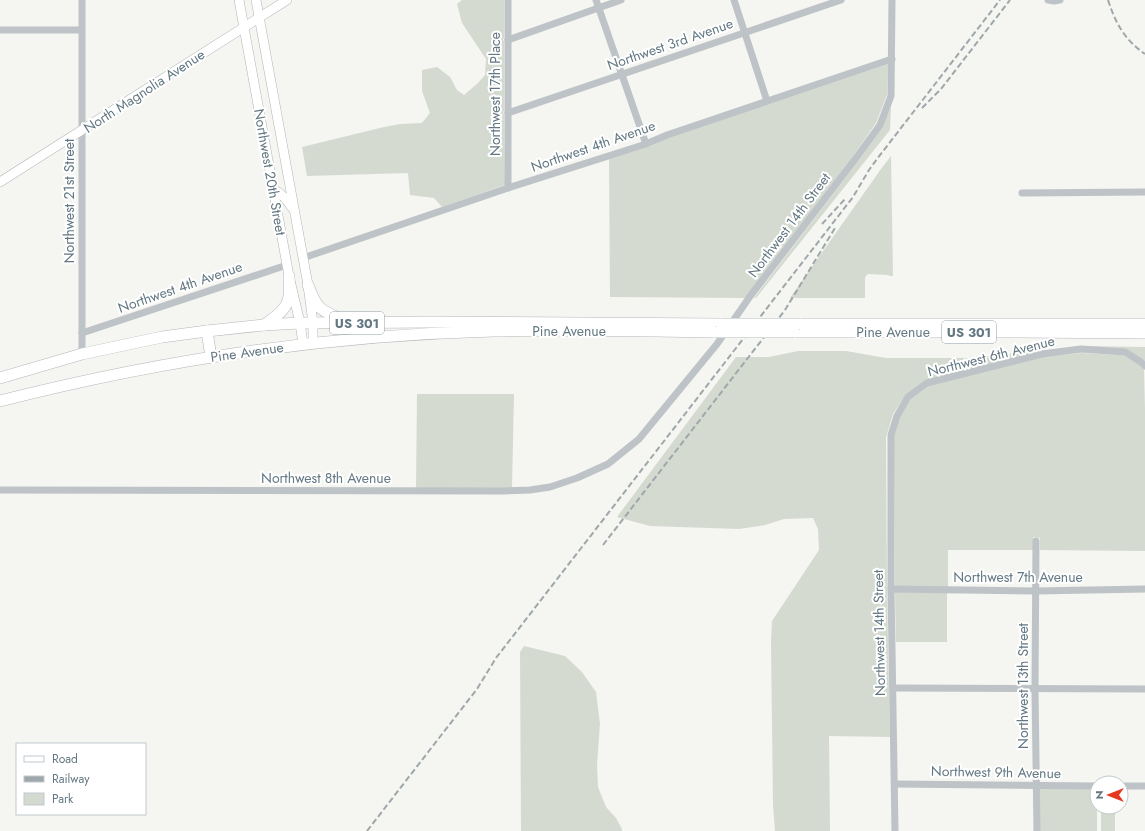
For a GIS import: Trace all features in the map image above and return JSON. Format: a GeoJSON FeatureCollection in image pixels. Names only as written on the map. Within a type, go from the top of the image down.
{"type":"FeatureCollection","features":[{"type":"Feature","properties":{"kind":"highway"},"geometry":{"type":"LineString","coordinates":[[264,325],[278,316],[285,306],[289,298],[289,276]]}},
{"type":"Feature","properties":{"kind":"highway"},"geometry":{"type":"LineString","coordinates":[[308,285],[313,299],[318,306],[326,312],[351,323]]}},
{"type":"Feature","properties":{"kind":"highway"},"geometry":{"type":"LineString","coordinates":[[432,322],[432,334]]}},
{"type":"Feature","properties":{"kind":"highway","name":"Pine Avenue"},"geometry":{"type":"LineString","coordinates":[[0,378],[82,354],[162,337],[264,325],[300,323],[432,322],[718,328]]}},
{"type":"Feature","properties":{"kind":"highway","name":"Pine Avenue"},"geometry":{"type":"LineString","coordinates":[[0,401],[105,377],[211,357],[308,344],[432,334],[494,331],[1145,324]]}},
{"type":"Feature","properties":{"kind":"highway","name":"Pine Avenue"},"geometry":{"type":"LineString","coordinates":[[797,328],[1145,333]]}},
{"type":"Feature","properties":{"kind":"highway"},"geometry":{"type":"LineString","coordinates":[[207,331],[211,357]]}},
{"type":"Feature","properties":{"kind":"main road","name":"Northwest 20th Street"},"geometry":{"type":"LineString","coordinates":[[239,0],[289,276],[300,323],[308,344]]}},
{"type":"Feature","properties":{"kind":"main road","name":"Northwest 20th Street"},"geometry":{"type":"LineString","coordinates":[[256,0],[308,285],[313,323],[308,344]]}},
{"type":"Feature","properties":{"kind":"main road","name":"North Magnolia Avenue"},"geometry":{"type":"LineString","coordinates":[[0,182],[287,0]]}},
{"type":"Feature","properties":{"kind":"main road"},"geometry":{"type":"LineString","coordinates":[[274,190],[284,196],[295,212]]}},
{"type":"Feature","properties":{"kind":"street","name":"Northwest 21st Street"},"geometry":{"type":"LineString","coordinates":[[82,0],[82,354]]}},
{"type":"Feature","properties":{"kind":"street","name":"Northwest 17th Place"},"geometry":{"type":"LineString","coordinates":[[508,0],[508,188]]}},
{"type":"Feature","properties":{"kind":"street"},"geometry":{"type":"LineString","coordinates":[[596,0],[646,144]]}},
{"type":"Feature","properties":{"kind":"street"},"geometry":{"type":"LineString","coordinates":[[508,40],[621,0]]}},
{"type":"Feature","properties":{"kind":"street"},"geometry":{"type":"LineString","coordinates":[[734,0],[767,101]]}},
{"type":"Feature","properties":{"kind":"street","name":"Northwest 3rd Avenue"},"geometry":{"type":"LineString","coordinates":[[508,113],[841,0]]}},
{"type":"Feature","properties":{"kind":"street","name":"Northwest 14th Street"},"geometry":{"type":"LineString","coordinates":[[639,439],[717,344],[751,295],[880,125],[890,96],[892,59],[892,0]]}},
{"type":"Feature","properties":{"kind":"street"},"geometry":{"type":"LineString","coordinates":[[1048,0],[1060,0]]}},
{"type":"Feature","properties":{"kind":"street"},"geometry":{"type":"LineString","coordinates":[[0,30],[82,30]]}},
{"type":"Feature","properties":{"kind":"street","name":"Northwest 4th Avenue"},"geometry":{"type":"LineString","coordinates":[[303,258],[508,188],[646,144],[667,135],[892,59]]}},
{"type":"Feature","properties":{"kind":"street"},"geometry":{"type":"LineString","coordinates":[[1022,192],[1145,192]]}},
{"type":"Feature","properties":{"kind":"street","name":"Northwest 4th Avenue"},"geometry":{"type":"LineString","coordinates":[[82,333],[287,265]]}},
{"type":"Feature","properties":{"kind":"street","name":"Northwest 6th Avenue"},"geometry":{"type":"LineString","coordinates":[[890,435],[897,416],[908,397],[928,383],[1042,354],[1081,350],[1125,352],[1145,366]]}},
{"type":"Feature","properties":{"kind":"street","name":"Northwest 14th Street"},"geometry":{"type":"LineString","coordinates":[[890,435],[895,831]]}},
{"type":"Feature","properties":{"kind":"street","name":"Northwest 8th Avenue"},"geometry":{"type":"LineString","coordinates":[[0,490],[503,492],[530,490],[550,487],[577,478],[608,464],[639,439]]}},
{"type":"Feature","properties":{"kind":"street","name":"Northwest 13th Street"},"geometry":{"type":"LineString","coordinates":[[1036,541],[1035,689],[1037,831]]}},
{"type":"Feature","properties":{"kind":"street","name":"Northwest 7th Avenue"},"geometry":{"type":"LineString","coordinates":[[891,589],[1036,591],[1145,589]]}},
{"type":"Feature","properties":{"kind":"street"},"geometry":{"type":"LineString","coordinates":[[893,688],[1145,689]]}},
{"type":"Feature","properties":{"kind":"street","name":"Northwest 9th Avenue"},"geometry":{"type":"LineString","coordinates":[[895,784],[1089,786]]}},
{"type":"Feature","properties":{"kind":"street"},"geometry":{"type":"LineString","coordinates":[[1129,786],[1145,786]]}},
{"type":"Feature","properties":{"kind":"green space"},"geometry":{"type":"Polygon","coordinates":[[[462,0],[504,0],[503,112],[505,185],[442,207],[434,198],[410,195],[408,173],[307,176],[302,147],[384,127],[400,124],[422,123],[430,113],[422,91],[422,70],[437,67],[450,77],[457,90],[464,95],[478,83],[485,75],[486,59],[462,23],[457,4],[462,0]]]}},
{"type":"Feature","properties":{"kind":"green space"},"geometry":{"type":"Polygon","coordinates":[[[888,64],[887,95],[876,123],[853,156],[745,298],[610,297],[609,159],[651,146],[669,137],[888,64]]]}},
{"type":"Feature","properties":{"kind":"green space"},"geometry":{"type":"Polygon","coordinates":[[[891,106],[890,130],[756,298],[754,298],[859,160],[883,126],[891,106]]]}},
{"type":"Feature","properties":{"kind":"green space"},"geometry":{"type":"Polygon","coordinates":[[[891,156],[893,276],[868,274],[865,277],[865,298],[790,298],[881,169],[891,156]]]}},
{"type":"Feature","properties":{"kind":"green space"},"geometry":{"type":"Polygon","coordinates":[[[1082,346],[1145,347],[1145,361],[1127,350],[1082,346]]]}},
{"type":"Feature","properties":{"kind":"green space"},"geometry":{"type":"Polygon","coordinates":[[[1068,348],[926,380],[905,396],[893,414],[886,437],[890,737],[829,736],[830,831],[775,831],[773,806],[772,621],[819,550],[818,529],[813,518],[784,519],[765,525],[739,529],[650,526],[617,517],[736,357],[769,357],[798,351],[846,351],[886,358],[968,358],[1068,348]]]}},
{"type":"Feature","properties":{"kind":"green space"},"geometry":{"type":"Polygon","coordinates":[[[1081,353],[1123,355],[1139,364],[1144,370],[1145,551],[1040,550],[1040,538],[1033,537],[1033,550],[948,550],[948,587],[895,586],[894,435],[900,417],[911,399],[929,386],[1043,357],[1081,353]]]}},
{"type":"Feature","properties":{"kind":"green space"},"geometry":{"type":"Polygon","coordinates":[[[417,394],[514,394],[512,488],[416,488],[417,394]]]}},
{"type":"Feature","properties":{"kind":"green space"},"geometry":{"type":"Polygon","coordinates":[[[895,592],[947,593],[947,642],[896,642],[895,592]]]}},
{"type":"Feature","properties":{"kind":"green space"},"geometry":{"type":"Polygon","coordinates":[[[524,646],[565,656],[582,672],[596,692],[600,724],[597,765],[598,787],[606,807],[616,818],[622,831],[521,831],[520,652],[524,646]]]}},
{"type":"Feature","properties":{"kind":"green space"},"geometry":{"type":"Polygon","coordinates":[[[1036,786],[1089,786],[1089,815],[1097,815],[1097,831],[1037,831],[1036,786]]]}},
{"type":"Feature","properties":{"kind":"green space"},"geometry":{"type":"Polygon","coordinates":[[[1101,815],[1115,815],[1115,831],[1101,831],[1101,815]]]}},
{"type":"Feature","properties":{"kind":"railway"},"geometry":{"type":"LineString","coordinates":[[367,831],[477,689],[496,658],[853,197],[877,159],[1000,0]]}},
{"type":"Feature","properties":{"kind":"railway"},"geometry":{"type":"LineString","coordinates":[[922,108],[941,89],[1010,0]]}},
{"type":"Feature","properties":{"kind":"railway"},"geometry":{"type":"LineString","coordinates":[[1108,0],[1114,16],[1126,37],[1145,54]]}},
{"type":"Feature","properties":{"kind":"railway"},"geometry":{"type":"LineString","coordinates":[[822,224],[845,199]]}},
{"type":"Feature","properties":{"kind":"railway"},"geometry":{"type":"LineString","coordinates":[[603,545],[785,310],[835,228]]}}]}
